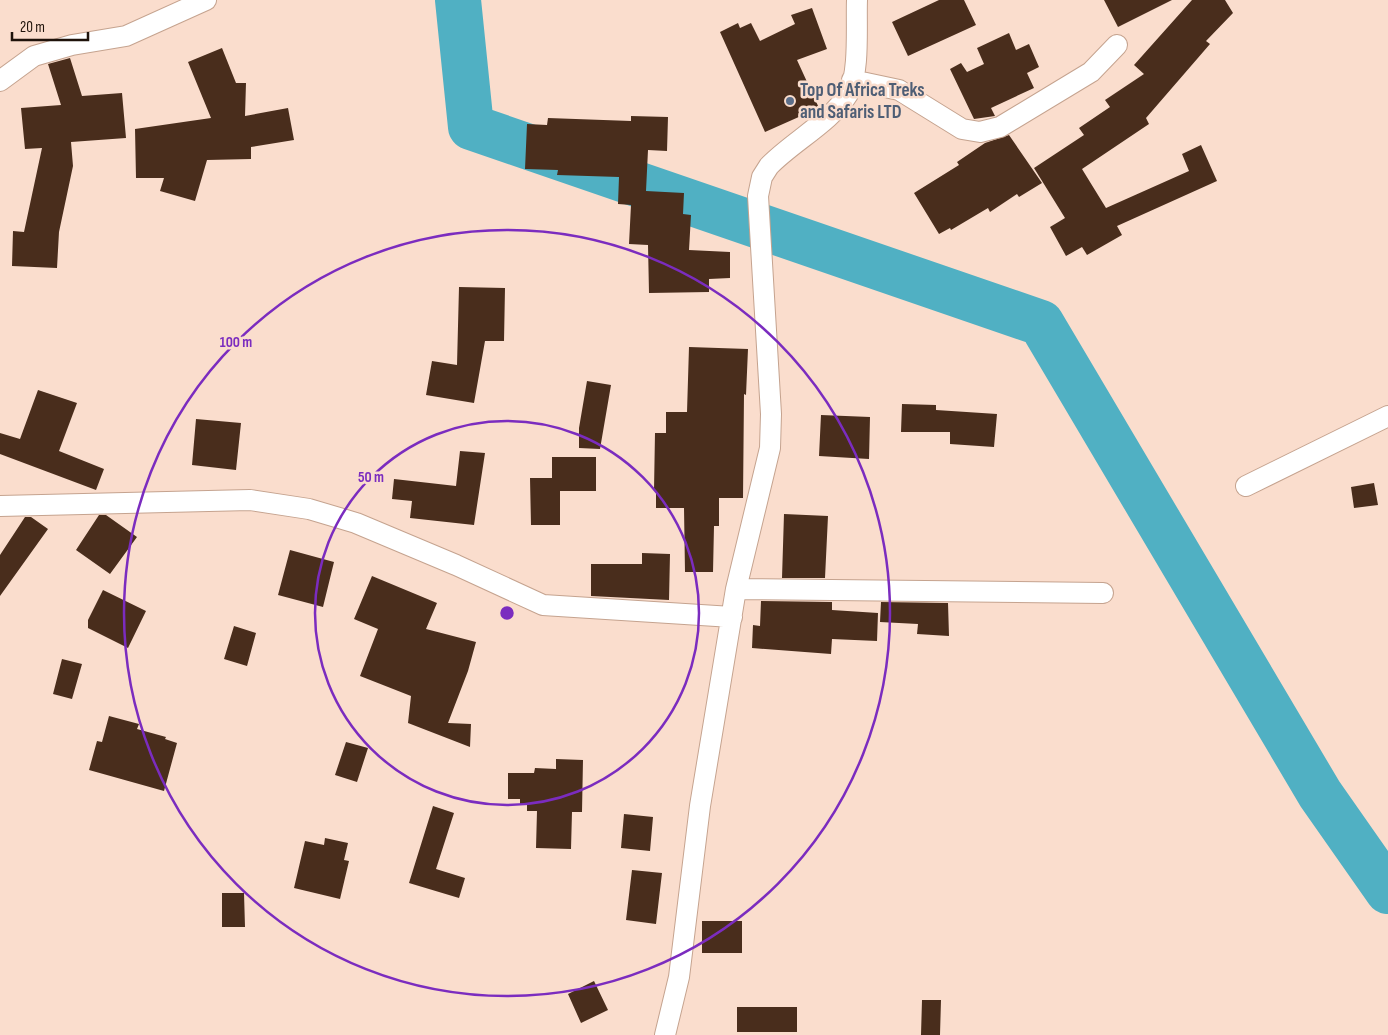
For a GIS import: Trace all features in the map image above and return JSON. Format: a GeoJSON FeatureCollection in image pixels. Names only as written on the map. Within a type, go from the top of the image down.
{"type":"FeatureCollection","features":[{"type":"Feature","properties":{"kind":"street"},"geometry":{"type":"LineString","coordinates":[[0,81],[34,56],[72,45],[126,36],[206,0]]}},
{"type":"Feature","properties":{"kind":"street"},"geometry":{"type":"LineString","coordinates":[[665,1035],[679,977],[700,806],[736,590],[770,448],[771,414],[758,196],[762,177],[777,158],[831,113],[848,94],[852,80],[857,0]]}},
{"type":"Feature","properties":{"kind":"street"},"geometry":{"type":"LineString","coordinates":[[852,80],[899,90],[962,129],[980,132],[1000,127],[1090,72],[1117,45]]}},
{"type":"Feature","properties":{"kind":"street"},"geometry":{"type":"LineString","coordinates":[[1246,486],[1388,416]]}},
{"type":"Feature","properties":{"kind":"street"},"geometry":{"type":"LineString","coordinates":[[0,506],[250,500],[309,510],[356,523],[456,565],[542,605],[732,616]]}},
{"type":"Feature","properties":{"kind":"street"},"geometry":{"type":"LineString","coordinates":[[736,590],[1103,593]]}},
{"type":"Feature","properties":{"kind":"building"},"geometry":{"type":"Polygon","coordinates":[[[939,0],[964,0],[976,25],[908,56],[892,22],[939,0]]]}},
{"type":"Feature","properties":{"kind":"building"},"geometry":{"type":"Polygon","coordinates":[[[1104,0],[1172,0],[1118,27],[1104,0]]]}},
{"type":"Feature","properties":{"kind":"building"},"geometry":{"type":"Polygon","coordinates":[[[1192,0],[1225,0],[1233,13],[1206,41],[1210,44],[1146,118],[1149,124],[1082,169],[1106,208],[1189,171],[1182,154],[1201,145],[1217,181],[1117,226],[1122,235],[1087,255],[1082,247],[1066,256],[1050,227],[1065,218],[1034,168],[1084,135],[1079,128],[1110,107],[1105,100],[1144,74],[1134,65],[1192,0]]]}},
{"type":"Feature","properties":{"kind":"building"},"geometry":{"type":"Polygon","coordinates":[[[812,8],[827,49],[797,60],[819,108],[765,132],[720,32],[738,23],[740,28],[751,23],[760,41],[795,24],[791,15],[812,8]]]}},
{"type":"Feature","properties":{"kind":"building"},"geometry":{"type":"Polygon","coordinates":[[[1009,33],[1016,50],[1029,44],[1039,67],[1027,73],[1034,88],[991,108],[995,116],[974,119],[950,69],[961,63],[967,72],[984,64],[977,48],[1009,33]]]}},
{"type":"Feature","properties":{"kind":"building"},"geometry":{"type":"Polygon","coordinates":[[[222,48],[236,83],[246,83],[245,116],[288,108],[294,140],[251,147],[251,159],[207,160],[195,201],[160,191],[164,178],[136,178],[135,129],[211,118],[188,62],[222,48]]]}},
{"type":"Feature","properties":{"kind":"building"},"geometry":{"type":"Polygon","coordinates":[[[70,58],[82,96],[122,93],[126,138],[71,142],[73,166],[59,232],[57,268],[12,266],[13,231],[24,232],[42,148],[25,149],[21,108],[61,105],[48,64],[70,58]]]}},
{"type":"Feature","properties":{"kind":"building"},"geometry":{"type":"Polygon","coordinates":[[[631,116],[668,117],[667,151],[648,150],[646,191],[684,193],[683,214],[691,215],[689,250],[730,252],[730,278],[709,279],[709,292],[649,293],[648,245],[629,244],[631,205],[618,204],[619,177],[557,175],[558,170],[525,169],[527,124],[547,125],[548,118],[631,121],[631,116]]]}},
{"type":"Feature","properties":{"kind":"building"},"geometry":{"type":"Polygon","coordinates":[[[1009,135],[1042,183],[1019,197],[1017,194],[990,212],[988,208],[951,230],[950,228],[939,234],[914,193],[959,165],[957,162],[985,143],[1009,135]]]}},
{"type":"Feature","properties":{"kind":"building"},"geometry":{"type":"Polygon","coordinates":[[[459,287],[505,288],[504,341],[485,341],[474,403],[426,395],[432,361],[457,365],[459,287]]]}},
{"type":"Feature","properties":{"kind":"building"},"geometry":{"type":"Polygon","coordinates":[[[689,347],[748,349],[746,395],[744,394],[743,498],[719,498],[719,526],[714,526],[713,572],[685,572],[684,508],[656,508],[656,490],[654,490],[655,433],[666,433],[666,412],[687,412],[689,347]]]}},
{"type":"Feature","properties":{"kind":"building"},"geometry":{"type":"Polygon","coordinates":[[[587,381],[611,385],[600,449],[579,448],[579,428],[587,381]]]}},
{"type":"Feature","properties":{"kind":"building"},"geometry":{"type":"Polygon","coordinates":[[[38,390],[77,403],[59,451],[104,469],[96,490],[0,454],[0,433],[20,439],[38,390]]]}},
{"type":"Feature","properties":{"kind":"building"},"geometry":{"type":"Polygon","coordinates":[[[902,404],[936,405],[936,410],[997,414],[994,447],[950,444],[950,432],[901,432],[902,404]]]}},
{"type":"Feature","properties":{"kind":"building"},"geometry":{"type":"Polygon","coordinates":[[[821,415],[870,417],[869,459],[819,456],[821,415]]]}},
{"type":"Feature","properties":{"kind":"building"},"geometry":{"type":"Polygon","coordinates":[[[196,419],[241,423],[236,470],[192,465],[196,419]]]}},
{"type":"Feature","properties":{"kind":"building"},"geometry":{"type":"Polygon","coordinates":[[[460,451],[485,453],[474,525],[410,518],[412,501],[392,499],[394,479],[456,486],[460,451]]]}},
{"type":"Feature","properties":{"kind":"building"},"geometry":{"type":"Polygon","coordinates":[[[552,457],[596,457],[596,491],[560,491],[560,525],[531,525],[530,478],[552,478],[552,457]]]}},
{"type":"Feature","properties":{"kind":"building"},"geometry":{"type":"Polygon","coordinates":[[[1374,483],[1378,505],[1354,508],[1351,487],[1374,483]]]}},
{"type":"Feature","properties":{"kind":"building"},"geometry":{"type":"Polygon","coordinates":[[[784,514],[828,516],[825,578],[782,578],[784,514]]]}},
{"type":"Feature","properties":{"kind":"building"},"geometry":{"type":"Polygon","coordinates":[[[99,515],[106,515],[137,537],[110,574],[76,550],[99,515]]]}},
{"type":"Feature","properties":{"kind":"building"},"geometry":{"type":"Polygon","coordinates":[[[25,517],[31,517],[48,529],[0,596],[0,555],[25,517]]]}},
{"type":"Feature","properties":{"kind":"building"},"geometry":{"type":"Polygon","coordinates":[[[290,550],[334,562],[323,607],[278,595],[290,550]]]}},
{"type":"Feature","properties":{"kind":"building"},"geometry":{"type":"Polygon","coordinates":[[[642,553],[670,554],[669,600],[591,596],[591,564],[642,564],[642,553]]]}},
{"type":"Feature","properties":{"kind":"building"},"geometry":{"type":"Polygon","coordinates":[[[372,576],[437,603],[426,629],[476,642],[468,671],[448,723],[471,724],[470,747],[408,723],[411,696],[360,676],[378,629],[354,619],[372,576]]]}},
{"type":"Feature","properties":{"kind":"building"},"geometry":{"type":"Polygon","coordinates":[[[103,590],[146,611],[128,648],[88,628],[88,620],[103,590]]]}},
{"type":"Feature","properties":{"kind":"building"},"geometry":{"type":"Polygon","coordinates":[[[761,601],[832,602],[832,610],[878,613],[877,641],[832,639],[831,654],[752,648],[753,625],[760,626],[761,601]]]}},
{"type":"Feature","properties":{"kind":"building"},"geometry":{"type":"Polygon","coordinates":[[[881,602],[948,603],[949,636],[917,634],[918,624],[880,622],[881,602]]]}},
{"type":"Feature","properties":{"kind":"building"},"geometry":{"type":"Polygon","coordinates":[[[234,626],[256,633],[247,666],[224,659],[234,626]]]}},
{"type":"Feature","properties":{"kind":"building"},"geometry":{"type":"Polygon","coordinates":[[[62,659],[82,664],[72,699],[53,694],[62,659]]]}},
{"type":"Feature","properties":{"kind":"building"},"geometry":{"type":"Polygon","coordinates":[[[109,716],[139,724],[137,729],[166,737],[165,739],[177,743],[164,791],[89,770],[97,741],[102,742],[109,716]]]}},
{"type":"Feature","properties":{"kind":"building"},"geometry":{"type":"Polygon","coordinates":[[[346,742],[368,748],[357,782],[335,775],[346,742]]]}},
{"type":"Feature","properties":{"kind":"building"},"geometry":{"type":"Polygon","coordinates":[[[556,759],[583,760],[582,812],[572,812],[571,849],[536,848],[537,811],[527,811],[527,805],[520,804],[520,799],[508,799],[508,773],[534,773],[535,768],[556,769],[556,759]]]}},
{"type":"Feature","properties":{"kind":"building"},"geometry":{"type":"Polygon","coordinates":[[[433,806],[454,813],[436,869],[465,878],[459,898],[409,883],[433,806]]]}},
{"type":"Feature","properties":{"kind":"building"},"geometry":{"type":"Polygon","coordinates":[[[624,814],[653,817],[650,851],[621,848],[624,814]]]}},
{"type":"Feature","properties":{"kind":"building"},"geometry":{"type":"Polygon","coordinates":[[[325,838],[348,843],[344,860],[349,861],[340,899],[294,888],[305,841],[324,845],[325,838]]]}},
{"type":"Feature","properties":{"kind":"building"},"geometry":{"type":"Polygon","coordinates":[[[632,870],[662,873],[656,924],[626,920],[632,870]]]}},
{"type":"Feature","properties":{"kind":"building"},"geometry":{"type":"Polygon","coordinates":[[[222,893],[244,893],[245,927],[222,927],[222,893]]]}},
{"type":"Feature","properties":{"kind":"building"},"geometry":{"type":"Polygon","coordinates":[[[702,921],[742,921],[742,953],[702,953],[702,921]]]}},
{"type":"Feature","properties":{"kind":"building"},"geometry":{"type":"Polygon","coordinates":[[[594,981],[608,1010],[581,1023],[568,994],[594,981]]]}},
{"type":"Feature","properties":{"kind":"building"},"geometry":{"type":"Polygon","coordinates":[[[922,1000],[941,1000],[940,1035],[921,1035],[922,1000]]]}},
{"type":"Feature","properties":{"kind":"building"},"geometry":{"type":"Polygon","coordinates":[[[737,1007],[797,1007],[797,1032],[737,1032],[737,1007]]]}},
{"type":"Feature","properties":{"kind":"waterway"},"geometry":{"type":"LineString","coordinates":[[458,0],[471,127],[1041,323],[1320,794],[1388,891]]}},
{"type":"Feature","properties":{"kind":"place","name":"Top Of Africa Treks and Safaris LTD"},"geometry":{"type":"Point","coordinates":[790,101]}}]}
